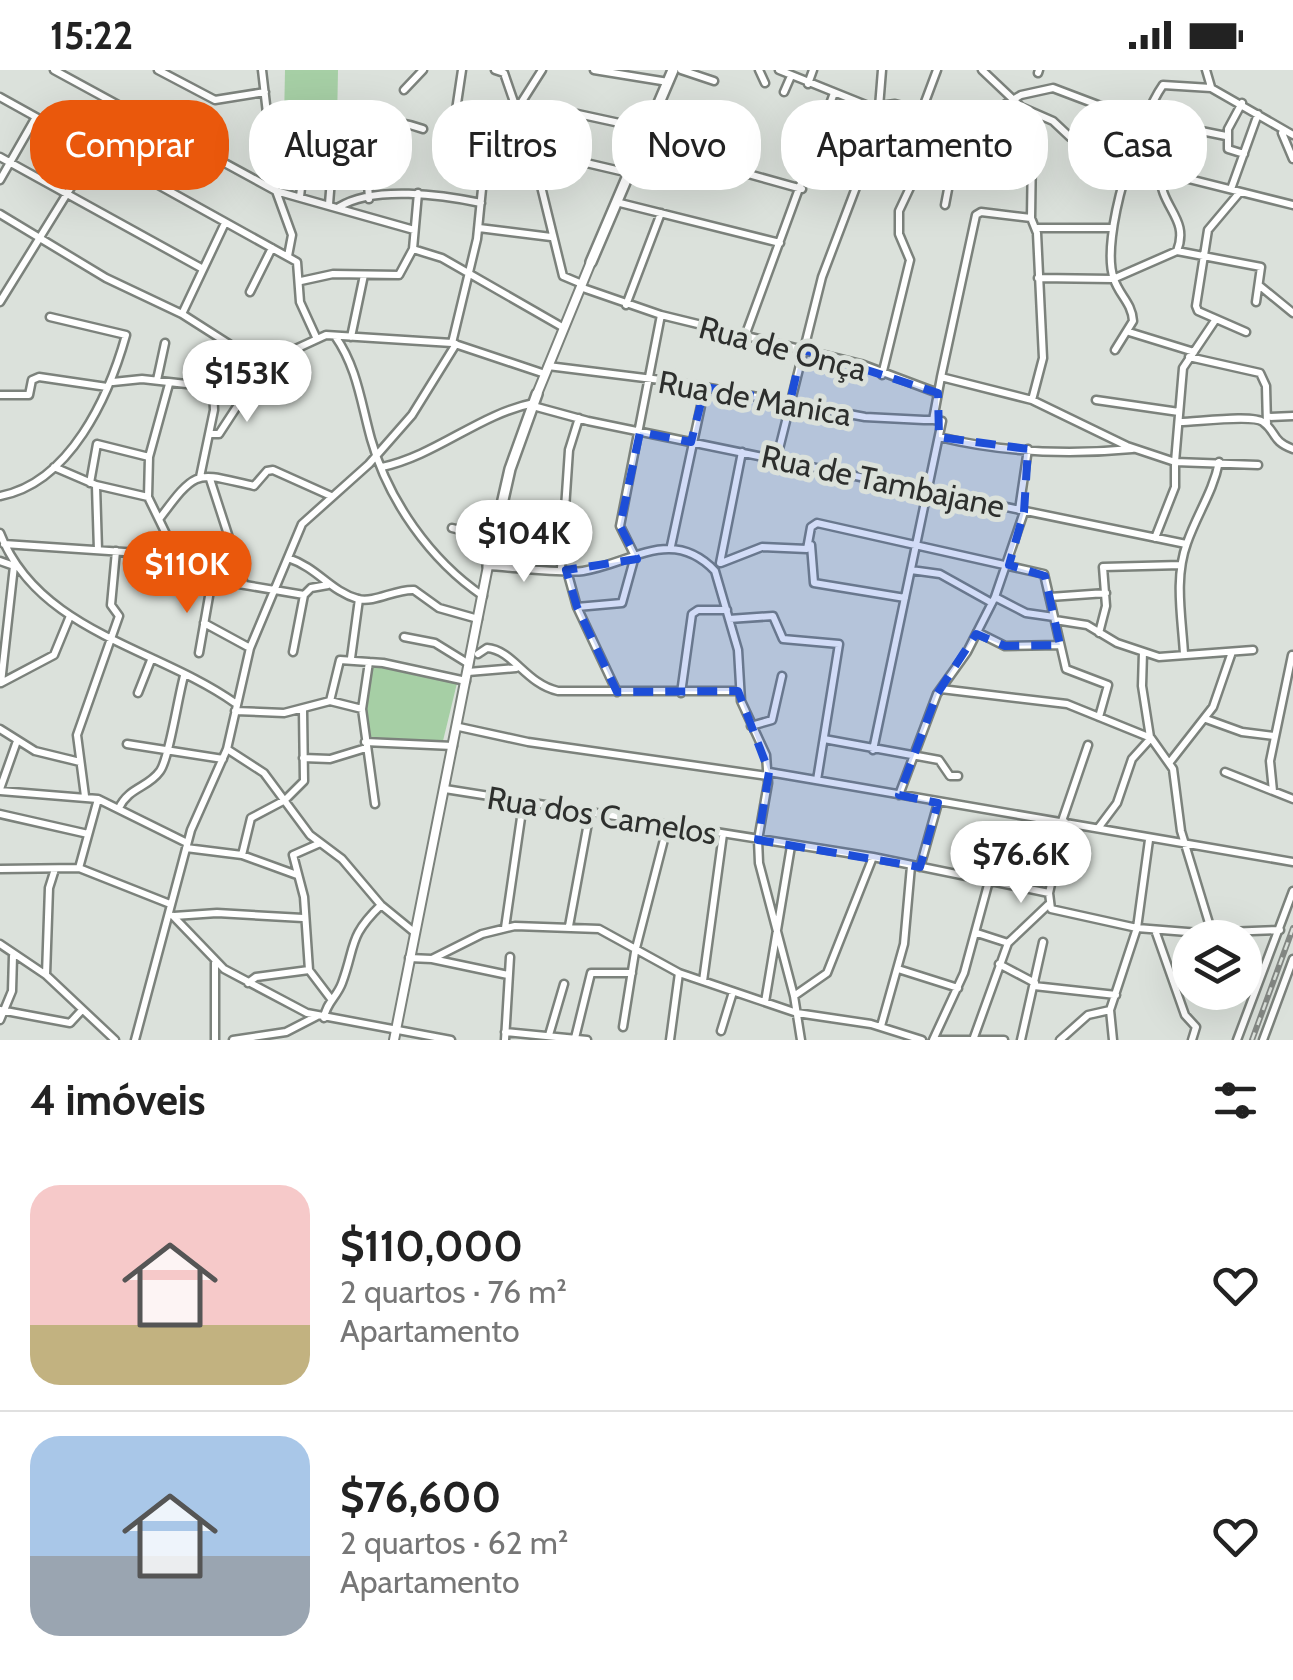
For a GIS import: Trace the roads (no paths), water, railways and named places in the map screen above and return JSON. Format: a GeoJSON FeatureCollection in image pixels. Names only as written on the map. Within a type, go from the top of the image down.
{"type":"FeatureCollection","features":[{"type":"Feature","properties":{"kind":"main road"},"geometry":{"type":"LineString","coordinates":[[660,100],[673,70]]}},
{"type":"Feature","properties":{"kind":"main road"},"geometry":{"type":"LineString","coordinates":[[591,262],[621,190]]}},
{"type":"Feature","properties":{"kind":"main road"},"geometry":{"type":"LineString","coordinates":[[488,566],[510,470],[535,401]]}},
{"type":"Feature","properties":{"kind":"street"},"geometry":{"type":"LineString","coordinates":[[158,70],[215,100],[265,92]]}},
{"type":"Feature","properties":{"kind":"street"},"geometry":{"type":"LineString","coordinates":[[262,70],[265,100]]}},
{"type":"Feature","properties":{"kind":"street"},"geometry":{"type":"LineString","coordinates":[[404,90],[423,70]]}},
{"type":"Feature","properties":{"kind":"street"},"geometry":{"type":"LineString","coordinates":[[456,100],[462,70]]}},
{"type":"Feature","properties":{"kind":"street"},"geometry":{"type":"LineString","coordinates":[[523,100],[542,70]]}},
{"type":"Feature","properties":{"kind":"street"},"geometry":{"type":"LineString","coordinates":[[594,70],[668,82]]}},
{"type":"Feature","properties":{"kind":"street"},"geometry":{"type":"LineString","coordinates":[[681,70],[714,81]]}},
{"type":"Feature","properties":{"kind":"street"},"geometry":{"type":"LineString","coordinates":[[759,70],[765,83]]}},
{"type":"Feature","properties":{"kind":"street"},"geometry":{"type":"LineString","coordinates":[[779,70],[857,100]]}},
{"type":"Feature","properties":{"kind":"street"},"geometry":{"type":"LineString","coordinates":[[808,84],[813,70]]}},
{"type":"Feature","properties":{"kind":"street"},"geometry":{"type":"LineString","coordinates":[[878,100],[882,70]]}},
{"type":"Feature","properties":{"kind":"street"},"geometry":{"type":"LineString","coordinates":[[926,100],[937,70]]}},
{"type":"Feature","properties":{"kind":"street"},"geometry":{"type":"LineString","coordinates":[[982,70],[1012,99],[1054,88],[1089,100]]}},
{"type":"Feature","properties":{"kind":"street"},"geometry":{"type":"LineString","coordinates":[[1206,70],[1211,88]]}},
{"type":"Feature","properties":{"kind":"street"},"geometry":{"type":"LineString","coordinates":[[58,71],[107,100]]}},
{"type":"Feature","properties":{"kind":"street"},"geometry":{"type":"LineString","coordinates":[[501,71],[510,100]]}},
{"type":"Feature","properties":{"kind":"street"},"geometry":{"type":"LineString","coordinates":[[784,92],[792,76]]}},
{"type":"Feature","properties":{"kind":"street"},"geometry":{"type":"LineString","coordinates":[[1155,100],[1163,85],[1211,88],[1293,135]]}},
{"type":"Feature","properties":{"kind":"street"},"geometry":{"type":"LineString","coordinates":[[832,100],[834,93]]}},
{"type":"Feature","properties":{"kind":"street"},"geometry":{"type":"LineString","coordinates":[[0,96],[30,114]]}},
{"type":"Feature","properties":{"kind":"street"},"geometry":{"type":"LineString","coordinates":[[1242,103],[1226,136],[1228,148],[1244,154]]}},
{"type":"Feature","properties":{"kind":"street"},"geometry":{"type":"LineString","coordinates":[[1246,332],[1196,308],[1208,230],[1236,190],[1258,114]]}},
{"type":"Feature","properties":{"kind":"street"},"geometry":{"type":"LineString","coordinates":[[1048,119],[1068,136]]}},
{"type":"Feature","properties":{"kind":"street"},"geometry":{"type":"LineString","coordinates":[[412,127],[423,129]]}},
{"type":"Feature","properties":{"kind":"street"},"geometry":{"type":"LineString","coordinates":[[0,180],[30,128]]}},
{"type":"Feature","properties":{"kind":"street"},"geometry":{"type":"LineString","coordinates":[[1280,131],[1293,159]]}},
{"type":"Feature","properties":{"kind":"street"},"geometry":{"type":"LineString","coordinates":[[1207,132],[1226,136]]}},
{"type":"Feature","properties":{"kind":"street"},"geometry":{"type":"LineString","coordinates":[[0,157],[203,269]]}},
{"type":"Feature","properties":{"kind":"street"},"geometry":{"type":"LineString","coordinates":[[229,166],[276,191],[414,230]]}},
{"type":"Feature","properties":{"kind":"street"},"geometry":{"type":"LineString","coordinates":[[1207,183],[1293,205]]}},
{"type":"Feature","properties":{"kind":"street"},"geometry":{"type":"LineString","coordinates":[[0,302],[71,190]]}},
{"type":"Feature","properties":{"kind":"street"},"geometry":{"type":"LineString","coordinates":[[0,395],[29,395],[32,380],[39,377],[110,385],[156,380],[214,387],[264,367],[316,337],[300,302],[297,262],[165,190]]}},
{"type":"Feature","properties":{"kind":"street"},"geometry":{"type":"LineString","coordinates":[[300,197],[301,190]]}},
{"type":"Feature","properties":{"kind":"street"},"geometry":{"type":"LineString","coordinates":[[329,204],[330,190]]}},
{"type":"Feature","properties":{"kind":"street"},"geometry":{"type":"LineString","coordinates":[[368,190],[369,199]]}},
{"type":"Feature","properties":{"kind":"street"},"geometry":{"type":"LineString","coordinates":[[135,1040],[186,846],[227,749],[250,648],[272,590],[306,518],[375,454],[429,393],[454,343],[479,228],[482,190]]}},
{"type":"Feature","properties":{"kind":"street"},"geometry":{"type":"LineString","coordinates":[[541,190],[562,276],[581,286]]}},
{"type":"Feature","properties":{"kind":"street"},"geometry":{"type":"LineString","coordinates":[[745,336],[802,190]]}},
{"type":"Feature","properties":{"kind":"street"},"geometry":{"type":"LineString","coordinates":[[778,457],[822,277],[855,190]]}},
{"type":"Feature","properties":{"kind":"street"},"geometry":{"type":"LineString","coordinates":[[882,375],[910,260],[899,234],[899,211],[909,190]]}},
{"type":"Feature","properties":{"kind":"street"},"geometry":{"type":"LineString","coordinates":[[946,205],[949,190]]}},
{"type":"Feature","properties":{"kind":"street"},"geometry":{"type":"LineString","coordinates":[[1032,190],[1043,358],[1032,400]]}},
{"type":"Feature","properties":{"kind":"street"},"geometry":{"type":"LineString","coordinates":[[1115,350],[1129,332],[1133,314],[1114,279],[1114,228],[1123,190]]}},
{"type":"Feature","properties":{"kind":"street"},"geometry":{"type":"LineString","coordinates":[[1161,190],[1162,198],[1179,224],[1177,251]]}},
{"type":"Feature","properties":{"kind":"street"},"geometry":{"type":"LineString","coordinates":[[276,191],[292,235],[288,256]]}},
{"type":"Feature","properties":{"kind":"street"},"geometry":{"type":"LineString","coordinates":[[301,280],[322,275],[399,275],[414,249],[418,193]]}},
{"type":"Feature","properties":{"kind":"street"},"geometry":{"type":"LineString","coordinates":[[338,207],[350,200],[418,193],[481,203]]}},
{"type":"Feature","properties":{"kind":"street"},"geometry":{"type":"LineString","coordinates":[[616,202],[780,243]]}},
{"type":"Feature","properties":{"kind":"street"},"geometry":{"type":"LineString","coordinates":[[626,305],[662,213]]}},
{"type":"Feature","properties":{"kind":"street"},"geometry":{"type":"LineString","coordinates":[[0,214],[106,278],[182,314],[264,367]]}},
{"type":"Feature","properties":{"kind":"street"},"geometry":{"type":"LineString","coordinates":[[873,750],[930,491],[942,421],[934,420],[938,393],[976,215],[1031,218]]}},
{"type":"Feature","properties":{"kind":"street"},"geometry":{"type":"LineString","coordinates":[[182,314],[225,223]]}},
{"type":"Feature","properties":{"kind":"street"},"geometry":{"type":"LineString","coordinates":[[479,228],[551,237]]}},
{"type":"Feature","properties":{"kind":"street"},"geometry":{"type":"LineString","coordinates":[[1036,228],[1114,228]]}},
{"type":"Feature","properties":{"kind":"street"},"geometry":{"type":"LineString","coordinates":[[250,292],[272,248]]}},
{"type":"Feature","properties":{"kind":"street"},"geometry":{"type":"LineString","coordinates":[[414,249],[468,273],[564,328]]}},
{"type":"Feature","properties":{"kind":"street"},"geometry":{"type":"LineString","coordinates":[[1038,278],[1114,279],[1177,251],[1259,266],[1256,302]]}},
{"type":"Feature","properties":{"kind":"street"},"geometry":{"type":"LineString","coordinates":[[382,467],[418,458],[476,425],[535,401],[591,262]]}},
{"type":"Feature","properties":{"kind":"street"},"geometry":{"type":"LineString","coordinates":[[351,338],[364,275]]}},
{"type":"Feature","properties":{"kind":"street"},"geometry":{"type":"LineString","coordinates":[[1259,285],[1293,313]]}},
{"type":"Feature","properties":{"kind":"street","name":"Rua de Onça"},"geometry":{"type":"LineString","coordinates":[[581,286],[626,305],[861,364],[938,393]]}},
{"type":"Feature","properties":{"kind":"street"},"geometry":{"type":"LineString","coordinates":[[578,606],[622,603],[635,556],[620,526],[662,315]]}},
{"type":"Feature","properties":{"kind":"street"},"geometry":{"type":"LineString","coordinates":[[0,496],[18,492],[54,467],[77,439],[110,385],[124,333],[50,317]]}},
{"type":"Feature","properties":{"kind":"street"},"geometry":{"type":"LineString","coordinates":[[1155,538],[1178,478],[1175,462],[1180,375],[1216,319]]}},
{"type":"Feature","properties":{"kind":"street"},"geometry":{"type":"LineString","coordinates":[[1129,332],[1260,373],[1266,386],[1267,421],[1274,440],[1293,449]]}},
{"type":"Feature","properties":{"kind":"street"},"geometry":{"type":"LineString","coordinates":[[334,336],[351,362],[375,454],[382,467],[426,542],[482,596]]}},
{"type":"Feature","properties":{"kind":"street","name":"Rua de Manica"},"geometry":{"type":"LineString","coordinates":[[316,337],[454,343],[547,370],[705,386],[876,419],[934,420]]}},
{"type":"Feature","properties":{"kind":"street"},"geometry":{"type":"LineString","coordinates":[[156,380],[165,343]]}},
{"type":"Feature","properties":{"kind":"street"},"geometry":{"type":"LineString","coordinates":[[210,434],[219,434],[264,367]]}},
{"type":"Feature","properties":{"kind":"street"},"geometry":{"type":"LineString","coordinates":[[941,377],[1032,400],[1136,449],[1175,462],[1258,465]]}},
{"type":"Feature","properties":{"kind":"street"},"geometry":{"type":"LineString","coordinates":[[170,384],[149,458],[148,497],[160,518],[180,591],[244,584],[304,595]]}},
{"type":"Feature","properties":{"kind":"street"},"geometry":{"type":"LineString","coordinates":[[671,546],[705,386]]}},
{"type":"Feature","properties":{"kind":"street"},"geometry":{"type":"LineString","coordinates":[[160,518],[176,495],[200,476],[210,434],[214,387]]}},
{"type":"Feature","properties":{"kind":"street"},"geometry":{"type":"LineString","coordinates":[[1096,400],[1180,412]]}},
{"type":"Feature","properties":{"kind":"street","name":"Rua de Tambajane"},"geometry":{"type":"LineString","coordinates":[[535,401],[579,418],[640,432],[778,457],[1186,544]]}},
{"type":"Feature","properties":{"kind":"street"},"geometry":{"type":"LineString","coordinates":[[1180,422],[1267,421],[1293,416]]}},
{"type":"Feature","properties":{"kind":"street"},"geometry":{"type":"LineString","coordinates":[[579,418],[569,450],[564,569],[617,692]]}},
{"type":"Feature","properties":{"kind":"street"},"geometry":{"type":"LineString","coordinates":[[939,437],[1028,449],[1096,453],[1136,449]]}},
{"type":"Feature","properties":{"kind":"street"},"geometry":{"type":"LineString","coordinates":[[98,550],[93,484],[97,444],[149,458]]}},
{"type":"Feature","properties":{"kind":"street"},"geometry":{"type":"LineString","coordinates":[[899,795],[942,689],[977,632],[1008,565],[1022,511],[1028,449]]}},
{"type":"Feature","properties":{"kind":"street"},"geometry":{"type":"LineString","coordinates":[[714,572],[721,563],[742,452]]}},
{"type":"Feature","properties":{"kind":"street"},"geometry":{"type":"LineString","coordinates":[[1184,654],[1182,566],[1186,544],[1212,493],[1219,462]]}},
{"type":"Feature","properties":{"kind":"street"},"geometry":{"type":"LineString","coordinates":[[54,467],[93,484],[148,497]]}},
{"type":"Feature","properties":{"kind":"street"},"geometry":{"type":"LineString","coordinates":[[200,476],[210,479],[221,475],[254,486],[267,471],[274,470],[332,496]]}},
{"type":"Feature","properties":{"kind":"street"},"geometry":{"type":"LineString","coordinates":[[210,479],[244,584]]}},
{"type":"Feature","properties":{"kind":"street"},"geometry":{"type":"LineString","coordinates":[[905,598],[814,583],[811,527],[818,523],[1044,574],[1068,671],[1106,682],[1099,717]]}},
{"type":"Feature","properties":{"kind":"street"},"geometry":{"type":"LineString","coordinates":[[452,528],[494,538]]}},
{"type":"Feature","properties":{"kind":"street"},"geometry":{"type":"LineString","coordinates":[[0,533],[14,566],[0,684]]}},
{"type":"Feature","properties":{"kind":"street"},"geometry":{"type":"LineString","coordinates":[[4,544],[169,555]]}},
{"type":"Feature","properties":{"kind":"street"},"geometry":{"type":"LineString","coordinates":[[721,563],[762,547],[807,549],[810,545]]}},
{"type":"Feature","properties":{"kind":"street"},"geometry":{"type":"LineString","coordinates":[[394,1040],[488,566],[578,572],[635,556],[645,549],[671,546],[714,572],[728,614],[739,659],[740,691],[769,774],[758,840],[762,879],[794,996],[800,1040]]}},
{"type":"Feature","properties":{"kind":"street"},"geometry":{"type":"LineString","coordinates":[[85,796],[79,728],[114,639],[119,616],[110,605],[116,551]]}},
{"type":"Feature","properties":{"kind":"street"},"geometry":{"type":"LineString","coordinates":[[288,558],[316,569],[328,585],[359,599],[410,590],[438,608],[478,618]]}},
{"type":"Feature","properties":{"kind":"street"},"geometry":{"type":"LineString","coordinates":[[0,561],[14,566],[70,616],[151,660],[207,684],[235,707],[302,710],[330,702],[362,709]]}},
{"type":"Feature","properties":{"kind":"street"},"geometry":{"type":"LineString","coordinates":[[1099,632],[1106,593],[1103,566],[1182,566]]}},
{"type":"Feature","properties":{"kind":"street"},"geometry":{"type":"LineString","coordinates":[[911,570],[940,574],[1026,613],[1086,625],[1143,652],[1168,658],[1253,650]]}},
{"type":"Feature","properties":{"kind":"street"},"geometry":{"type":"LineString","coordinates":[[293,652],[304,595],[311,588],[328,585]]}},
{"type":"Feature","properties":{"kind":"street"},"geometry":{"type":"LineString","coordinates":[[199,654],[211,586]]}},
{"type":"Feature","properties":{"kind":"street"},"geometry":{"type":"LineString","coordinates":[[1050,598],[1106,593]]}},
{"type":"Feature","properties":{"kind":"street"},"geometry":{"type":"LineString","coordinates":[[351,658],[359,599]]}},
{"type":"Feature","properties":{"kind":"street"},"geometry":{"type":"LineString","coordinates":[[681,693],[692,614],[698,610],[774,616],[783,638],[838,642],[816,780]]}},
{"type":"Feature","properties":{"kind":"street"},"geometry":{"type":"LineString","coordinates":[[0,684],[54,655],[70,616]]}},
{"type":"Feature","properties":{"kind":"street"},"geometry":{"type":"LineString","coordinates":[[204,623],[250,648]]}},
{"type":"Feature","properties":{"kind":"street"},"geometry":{"type":"LineString","coordinates":[[977,632],[1005,646],[1060,644]]}},
{"type":"Feature","properties":{"kind":"street"},"geometry":{"type":"LineString","coordinates":[[404,637],[435,643],[468,672]]}},
{"type":"Feature","properties":{"kind":"street"},"geometry":{"type":"LineString","coordinates":[[478,654],[487,648],[502,651],[544,688],[740,691]]}},
{"type":"Feature","properties":{"kind":"street"},"geometry":{"type":"LineString","coordinates":[[1170,762],[1206,718],[1232,651]]}},
{"type":"Feature","properties":{"kind":"street"},"geometry":{"type":"LineString","coordinates":[[1143,652],[1142,686],[1151,738],[1170,762],[1208,920]]}},
{"type":"Feature","properties":{"kind":"street"},"geometry":{"type":"LineString","coordinates":[[1273,792],[1270,761],[1292,655]]}},
{"type":"Feature","properties":{"kind":"street"},"geometry":{"type":"LineString","coordinates":[[330,702],[337,662],[351,658],[468,672],[517,668]]}},
{"type":"Feature","properties":{"kind":"street"},"geometry":{"type":"LineString","coordinates":[[138,694],[151,660]]}},
{"type":"Feature","properties":{"kind":"street"},"geometry":{"type":"LineString","coordinates":[[369,662],[362,709],[375,804]]}},
{"type":"Feature","properties":{"kind":"street"},"geometry":{"type":"LineString","coordinates":[[118,808],[128,792],[156,776],[167,751],[184,676]]}},
{"type":"Feature","properties":{"kind":"street"},"geometry":{"type":"LineString","coordinates":[[751,726],[772,720],[782,676]]}},
{"type":"Feature","properties":{"kind":"street"},"geometry":{"type":"LineString","coordinates":[[942,689],[1067,704],[1151,738]]}},
{"type":"Feature","properties":{"kind":"street"},"geometry":{"type":"LineString","coordinates":[[242,855],[251,818],[285,800],[304,782],[302,710]]}},
{"type":"Feature","properties":{"kind":"street"},"geometry":{"type":"LineString","coordinates":[[1206,718],[1242,732],[1274,736]]}},
{"type":"Feature","properties":{"kind":"street"},"geometry":{"type":"LineString","coordinates":[[459,726],[528,742],[816,780],[1293,862]]}},
{"type":"Feature","properties":{"kind":"street"},"geometry":{"type":"LineString","coordinates":[[0,729],[17,741],[80,762]]}},
{"type":"Feature","properties":{"kind":"street"},"geometry":{"type":"LineString","coordinates":[[1099,828],[1117,804],[1132,760],[1151,738]]}},
{"type":"Feature","properties":{"kind":"street"},"geometry":{"type":"LineString","coordinates":[[824,739],[939,760],[950,776],[958,776]]}},
{"type":"Feature","properties":{"kind":"street"},"geometry":{"type":"LineString","coordinates":[[17,741],[0,790],[98,799],[186,846],[242,855],[299,875]]}},
{"type":"Feature","properties":{"kind":"street"},"geometry":{"type":"LineString","coordinates":[[127,744],[223,759]]}},
{"type":"Feature","properties":{"kind":"street"},"geometry":{"type":"LineString","coordinates":[[303,758],[330,760],[366,745],[454,746]]}},
{"type":"Feature","properties":{"kind":"street"},"geometry":{"type":"LineString","coordinates":[[974,1039],[1008,944],[1048,906],[1063,822],[1088,746]]}},
{"type":"Feature","properties":{"kind":"street"},"geometry":{"type":"LineString","coordinates":[[227,749],[264,773],[320,844],[342,859],[381,906],[414,932]]}},
{"type":"Feature","properties":{"kind":"street"},"geometry":{"type":"LineString","coordinates":[[1224,772],[1293,799]]}},
{"type":"Feature","properties":{"kind":"street","name":"Rua dos Camelos"},"geometry":{"type":"LineString","coordinates":[[445,789],[873,857],[1049,893]]}},
{"type":"Feature","properties":{"kind":"street"},"geometry":{"type":"LineString","coordinates":[[78,868],[98,799]]}},
{"type":"Feature","properties":{"kind":"street"},"geometry":{"type":"LineString","coordinates":[[884,1040],[915,866],[938,803]]}},
{"type":"Feature","properties":{"kind":"street"},"geometry":{"type":"LineString","coordinates":[[505,928],[522,804]]}},
{"type":"Feature","properties":{"kind":"street"},"geometry":{"type":"LineString","coordinates":[[569,926],[590,812]]}},
{"type":"Feature","properties":{"kind":"street"},"geometry":{"type":"LineString","coordinates":[[0,814],[88,834]]}},
{"type":"Feature","properties":{"kind":"street"},"geometry":{"type":"LineString","coordinates":[[623,1027],[635,952],[668,824]]}},
{"type":"Feature","properties":{"kind":"street"},"geometry":{"type":"LineString","coordinates":[[703,981],[723,834]]}},
{"type":"Feature","properties":{"kind":"street"},"geometry":{"type":"LineString","coordinates":[[1112,1040],[1110,1010],[1137,928],[1148,840]]}},
{"type":"Feature","properties":{"kind":"street"},"geometry":{"type":"LineString","coordinates":[[320,844],[294,853],[309,970],[331,999]]}},
{"type":"Feature","properties":{"kind":"street"},"geometry":{"type":"LineString","coordinates":[[764,1002],[792,846]]}},
{"type":"Feature","properties":{"kind":"street"},"geometry":{"type":"LineString","coordinates":[[794,996],[827,972],[873,857]]}},
{"type":"Feature","properties":{"kind":"street"},"geometry":{"type":"LineString","coordinates":[[0,869],[78,868],[170,904]]}},
{"type":"Feature","properties":{"kind":"street"},"geometry":{"type":"LineString","coordinates":[[46,975],[48,888],[55,869]]}},
{"type":"Feature","properties":{"kind":"street"},"geometry":{"type":"LineString","coordinates":[[989,882],[958,988],[942,1012],[934,1040],[1004,1040]]}},
{"type":"Feature","properties":{"kind":"street"},"geometry":{"type":"LineString","coordinates":[[1237,1040],[1293,891]]}},
{"type":"Feature","properties":{"kind":"street"},"geometry":{"type":"LineString","coordinates":[[233,1040],[286,1032],[321,1017],[342,984],[354,936],[381,906]]}},
{"type":"Feature","properties":{"kind":"street"},"geometry":{"type":"LineString","coordinates":[[1048,906],[1137,928],[1172,930]]}},
{"type":"Feature","properties":{"kind":"street"},"geometry":{"type":"LineString","coordinates":[[170,915],[218,913],[303,918]]}},
{"type":"Feature","properties":{"kind":"street"},"geometry":{"type":"LineString","coordinates":[[170,915],[216,962],[248,983],[321,1017],[396,1027],[451,1040]]}},
{"type":"Feature","properties":{"kind":"street"},"geometry":{"type":"LineString","coordinates":[[432,959],[482,934],[505,928],[569,926],[612,934],[635,952],[679,973],[797,1013],[884,1027],[922,1040]]}},
{"type":"Feature","properties":{"kind":"street"},"geometry":{"type":"LineString","coordinates":[[1154,929],[1185,1015],[1196,1027],[1192,1040]]}},
{"type":"Feature","properties":{"kind":"street"},"geometry":{"type":"LineString","coordinates":[[1262,931],[1280,930]]}},
{"type":"Feature","properties":{"kind":"street"},"geometry":{"type":"LineString","coordinates":[[977,933],[1008,944]]}},
{"type":"Feature","properties":{"kind":"street"},"geometry":{"type":"LineString","coordinates":[[1021,1040],[1043,942]]}},
{"type":"Feature","properties":{"kind":"street"},"geometry":{"type":"LineString","coordinates":[[0,944],[46,975],[115,1040]]}},
{"type":"Feature","properties":{"kind":"street"},"geometry":{"type":"LineString","coordinates":[[0,1020],[14,954]]}},
{"type":"Feature","properties":{"kind":"street"},"geometry":{"type":"LineString","coordinates":[[510,957],[505,1036],[587,1040]]}},
{"type":"Feature","properties":{"kind":"street"},"geometry":{"type":"LineString","coordinates":[[409,958],[508,975]]}},
{"type":"Feature","properties":{"kind":"street"},"geometry":{"type":"LineString","coordinates":[[1263,1040],[1293,959]]}},
{"type":"Feature","properties":{"kind":"street"},"geometry":{"type":"LineString","coordinates":[[215,1040],[216,962]]}},
{"type":"Feature","properties":{"kind":"street"},"geometry":{"type":"LineString","coordinates":[[999,964],[1035,985],[1116,995]]}},
{"type":"Feature","properties":{"kind":"street"},"geometry":{"type":"LineString","coordinates":[[248,983],[287,971],[309,970]]}},
{"type":"Feature","properties":{"kind":"street"},"geometry":{"type":"LineString","coordinates":[[898,970],[958,988]]}},
{"type":"Feature","properties":{"kind":"street"},"geometry":{"type":"LineString","coordinates":[[575,1038],[592,973],[632,973]]}},
{"type":"Feature","properties":{"kind":"street"},"geometry":{"type":"LineString","coordinates":[[670,1040],[679,973]]}},
{"type":"Feature","properties":{"kind":"street"},"geometry":{"type":"LineString","coordinates":[[553,1037],[564,984]]}},
{"type":"Feature","properties":{"kind":"street"},"geometry":{"type":"LineString","coordinates":[[721,1031],[733,992]]}},
{"type":"Feature","properties":{"kind":"street"},"geometry":{"type":"LineString","coordinates":[[3,1011],[70,1023],[82,1010]]}},
{"type":"Feature","properties":{"kind":"street"},"geometry":{"type":"LineString","coordinates":[[1060,1040],[1088,1015],[1110,1010]]}},
{"type":"Feature","properties":{"kind":"railway"},"geometry":{"type":"LineString","coordinates":[[1252,1040],[1293,928]]}}]}
